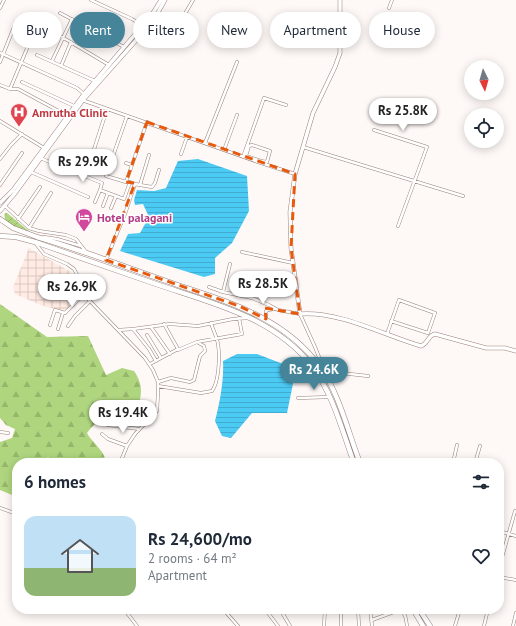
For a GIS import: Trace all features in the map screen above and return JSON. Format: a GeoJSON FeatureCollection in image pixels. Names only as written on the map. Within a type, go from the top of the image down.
{"type":"FeatureCollection","features":[{"type":"Feature","properties":{"kind":"highway"},"geometry":{"type":"LineString","coordinates":[[0,219],[13,228],[37,237],[88,253],[239,306],[266,319],[280,328],[306,350],[322,369],[336,396],[358,458]]}},
{"type":"Feature","properties":{"kind":"highway"},"geometry":{"type":"LineString","coordinates":[[0,236],[16,237],[35,242],[213,303],[251,318],[278,333],[312,366],[330,397],[352,458]]}},
{"type":"Feature","properties":{"kind":"highway"},"geometry":{"type":"LineString","coordinates":[[416,614],[423,626]]}},
{"type":"Feature","properties":{"kind":"highway"},"geometry":{"type":"LineString","coordinates":[[422,614],[430,626]]}},
{"type":"Feature","properties":{"kind":"street"},"geometry":{"type":"LineString","coordinates":[[0,8],[4,0]]}},
{"type":"Feature","properties":{"kind":"street"},"geometry":{"type":"LineString","coordinates":[[91,0],[133,20]]}},
{"type":"Feature","properties":{"kind":"street"},"geometry":{"type":"LineString","coordinates":[[154,12],[161,0]]}},
{"type":"Feature","properties":{"kind":"street"},"geometry":{"type":"LineString","coordinates":[[158,12],[165,0]]}},
{"type":"Feature","properties":{"kind":"street"},"geometry":{"type":"LineString","coordinates":[[186,12],[192,0]]}},
{"type":"Feature","properties":{"kind":"street"},"geometry":{"type":"LineString","coordinates":[[322,369],[323,367],[321,360],[300,314],[293,263],[290,212],[295,174],[313,113],[335,67],[340,52],[340,0]]}},
{"type":"Feature","properties":{"kind":"street"},"geometry":{"type":"LineString","coordinates":[[389,8],[392,0]]}},
{"type":"Feature","properties":{"kind":"street"},"geometry":{"type":"LineString","coordinates":[[70,23],[62,37],[70,41]]}},
{"type":"Feature","properties":{"kind":"street"},"geometry":{"type":"LineString","coordinates":[[0,62],[12,31]]}},
{"type":"Feature","properties":{"kind":"street"},"geometry":{"type":"LineString","coordinates":[[125,46],[133,38]]}},
{"type":"Feature","properties":{"kind":"street"},"geometry":{"type":"LineString","coordinates":[[0,211],[81,100],[133,40]]}},
{"type":"Feature","properties":{"kind":"street"},"geometry":{"type":"LineString","coordinates":[[61,66],[70,44]]}},
{"type":"Feature","properties":{"kind":"street"},"geometry":{"type":"LineString","coordinates":[[10,89],[28,48]]}},
{"type":"Feature","properties":{"kind":"street"},"geometry":{"type":"LineString","coordinates":[[52,61],[57,48]]}},
{"type":"Feature","properties":{"kind":"street"},"geometry":{"type":"LineString","coordinates":[[81,48],[109,65]]}},
{"type":"Feature","properties":{"kind":"street"},"geometry":{"type":"LineString","coordinates":[[0,203],[15,191],[31,172],[44,148],[68,118],[74,106],[81,100],[95,80],[123,48]]}},
{"type":"Feature","properties":{"kind":"street"},"geometry":{"type":"LineString","coordinates":[[2,54],[77,88],[84,94]]}},
{"type":"Feature","properties":{"kind":"street"},"geometry":{"type":"LineString","coordinates":[[37,55],[95,80]]}},
{"type":"Feature","properties":{"kind":"street"},"geometry":{"type":"LineString","coordinates":[[205,143],[237,62]]}},
{"type":"Feature","properties":{"kind":"street"},"geometry":{"type":"LineString","coordinates":[[22,82],[74,106]]}},
{"type":"Feature","properties":{"kind":"street"},"geometry":{"type":"LineString","coordinates":[[0,85],[10,89],[18,89],[68,118]]}},
{"type":"Feature","properties":{"kind":"street"},"geometry":{"type":"LineString","coordinates":[[243,157],[246,155],[264,98],[286,105]]}},
{"type":"Feature","properties":{"kind":"street"},"geometry":{"type":"LineString","coordinates":[[81,100],[243,157]]}},
{"type":"Feature","properties":{"kind":"street"},"geometry":{"type":"LineString","coordinates":[[88,168],[107,109]]}},
{"type":"Feature","properties":{"kind":"street"},"geometry":{"type":"LineString","coordinates":[[224,150],[237,115]]}},
{"type":"Feature","properties":{"kind":"street"},"geometry":{"type":"LineString","coordinates":[[127,116],[106,176],[134,184],[152,187],[155,183],[158,170]]}},
{"type":"Feature","properties":{"kind":"street"},"geometry":{"type":"LineString","coordinates":[[0,120],[44,148]]}},
{"type":"Feature","properties":{"kind":"street"},"geometry":{"type":"LineString","coordinates":[[126,182],[147,122]]}},
{"type":"Feature","properties":{"kind":"street"},"geometry":{"type":"LineString","coordinates":[[374,130],[427,147],[398,226]]}},
{"type":"Feature","properties":{"kind":"street"},"geometry":{"type":"LineString","coordinates":[[0,159],[10,145],[22,134]]}},
{"type":"Feature","properties":{"kind":"street"},"geometry":{"type":"LineString","coordinates":[[181,154],[187,137]]}},
{"type":"Feature","properties":{"kind":"street"},"geometry":{"type":"LineString","coordinates":[[243,157],[246,155],[250,145],[270,151],[267,162],[261,162]]}},
{"type":"Feature","properties":{"kind":"street"},"geometry":{"type":"LineString","coordinates":[[303,146],[414,182],[463,196]]}},
{"type":"Feature","properties":{"kind":"street"},"geometry":{"type":"LineString","coordinates":[[0,184],[22,153]]}},
{"type":"Feature","properties":{"kind":"street"},"geometry":{"type":"LineString","coordinates":[[140,185],[149,155]]}},
{"type":"Feature","properties":{"kind":"street"},"geometry":{"type":"LineString","coordinates":[[246,155],[295,174]]}},
{"type":"Feature","properties":{"kind":"street"},"geometry":{"type":"LineString","coordinates":[[40,157],[102,183],[95,202]]}},
{"type":"Feature","properties":{"kind":"street"},"geometry":{"type":"LineString","coordinates":[[126,163],[132,164]]}},
{"type":"Feature","properties":{"kind":"street"},"geometry":{"type":"LineString","coordinates":[[31,172],[88,197]]}},
{"type":"Feature","properties":{"kind":"street"},"geometry":{"type":"LineString","coordinates":[[100,190],[124,199],[130,182]]}},
{"type":"Feature","properties":{"kind":"street"},"geometry":{"type":"LineString","coordinates":[[106,260],[125,214],[134,184]]}},
{"type":"Feature","properties":{"kind":"street"},"geometry":{"type":"LineString","coordinates":[[18,219],[40,187]]}},
{"type":"Feature","properties":{"kind":"street"},"geometry":{"type":"LineString","coordinates":[[29,228],[50,193]]}},
{"type":"Feature","properties":{"kind":"street"},"geometry":{"type":"LineString","coordinates":[[103,206],[108,193]]}},
{"type":"Feature","properties":{"kind":"street"},"geometry":{"type":"LineString","coordinates":[[111,208],[116,196]]}},
{"type":"Feature","properties":{"kind":"street"},"geometry":{"type":"LineString","coordinates":[[5,206],[29,228],[76,239],[88,253]]}},
{"type":"Feature","properties":{"kind":"street"},"geometry":{"type":"LineString","coordinates":[[37,237],[57,238],[83,247]]}},
{"type":"Feature","properties":{"kind":"street"},"geometry":{"type":"LineString","coordinates":[[35,242],[44,254],[71,266],[90,301],[150,364],[158,382],[156,411],[139,429],[122,458]]}},
{"type":"Feature","properties":{"kind":"street"},"geometry":{"type":"LineString","coordinates":[[242,252],[293,263]]}},
{"type":"Feature","properties":{"kind":"street"},"geometry":{"type":"LineString","coordinates":[[223,292],[230,264]]}},
{"type":"Feature","properties":{"kind":"street"},"geometry":{"type":"LineString","coordinates":[[209,287],[223,292],[252,298],[278,310]]}},
{"type":"Feature","properties":{"kind":"street"},"geometry":{"type":"LineString","coordinates":[[58,329],[63,313],[67,311],[85,293]]}},
{"type":"Feature","properties":{"kind":"street"},"geometry":{"type":"LineString","coordinates":[[387,334],[391,321],[399,300],[435,313],[428,333],[391,321]]}},
{"type":"Feature","properties":{"kind":"street"},"geometry":{"type":"LineString","coordinates":[[68,326],[75,316],[90,301]]}},
{"type":"Feature","properties":{"kind":"street"},"geometry":{"type":"LineString","coordinates":[[50,325],[55,310],[63,313]]}},
{"type":"Feature","properties":{"kind":"street"},"geometry":{"type":"LineString","coordinates":[[266,319],[268,310],[278,310],[300,314],[321,314],[362,325],[421,346],[425,344],[430,335],[435,334],[486,348],[506,348],[516,351]]}},
{"type":"Feature","properties":{"kind":"street"},"geometry":{"type":"LineString","coordinates":[[118,330],[133,330],[164,324],[198,326],[239,318],[251,318]]}},
{"type":"Feature","properties":{"kind":"street"},"geometry":{"type":"LineString","coordinates":[[150,364],[196,342],[242,334],[239,318]]}},
{"type":"Feature","properties":{"kind":"street"},"geometry":{"type":"LineString","coordinates":[[158,386],[201,392],[212,392],[217,378],[218,344],[210,323]]}},
{"type":"Feature","properties":{"kind":"street"},"geometry":{"type":"LineString","coordinates":[[164,324],[178,350]]}},
{"type":"Feature","properties":{"kind":"street"},"geometry":{"type":"LineString","coordinates":[[150,327],[170,354]]}},
{"type":"Feature","properties":{"kind":"street"},"geometry":{"type":"LineString","coordinates":[[133,330],[149,349],[156,361]]}},
{"type":"Feature","properties":{"kind":"street"},"geometry":{"type":"LineString","coordinates":[[147,335],[161,358]]}},
{"type":"Feature","properties":{"kind":"street"},"geometry":{"type":"LineString","coordinates":[[158,382],[170,378],[190,382],[194,380],[200,356],[205,351],[204,346],[196,342]]}},
{"type":"Feature","properties":{"kind":"street"},"geometry":{"type":"LineString","coordinates":[[328,380],[334,374],[341,372],[368,376]]}},
{"type":"Feature","properties":{"kind":"street"},"geometry":{"type":"LineString","coordinates":[[298,398],[330,397]]}},
{"type":"Feature","properties":{"kind":"street"},"geometry":{"type":"LineString","coordinates":[[108,425],[139,429]]}},
{"type":"Feature","properties":{"kind":"street"},"geometry":{"type":"LineString","coordinates":[[0,432],[8,433]]}},
{"type":"Feature","properties":{"kind":"street"},"geometry":{"type":"LineString","coordinates":[[102,434],[113,441],[128,446]]}},
{"type":"Feature","properties":{"kind":"street"},"geometry":{"type":"LineString","coordinates":[[454,458],[457,445]]}},
{"type":"Feature","properties":{"kind":"street"},"geometry":{"type":"LineString","coordinates":[[476,458],[480,446]]}},
{"type":"Feature","properties":{"kind":"street"},"geometry":{"type":"LineString","coordinates":[[0,508],[12,512]]}},
{"type":"Feature","properties":{"kind":"street"},"geometry":{"type":"LineString","coordinates":[[504,545],[515,511]]}},
{"type":"Feature","properties":{"kind":"street"},"geometry":{"type":"LineString","coordinates":[[504,533],[516,536]]}},
{"type":"Feature","properties":{"kind":"street"},"geometry":{"type":"LineString","coordinates":[[504,578],[516,580]]}},
{"type":"Feature","properties":{"kind":"street"},"geometry":{"type":"LineString","coordinates":[[513,626],[516,613]]}},
{"type":"Feature","properties":{"kind":"street"},"geometry":{"type":"LineString","coordinates":[[128,614],[137,626]]}},
{"type":"Feature","properties":{"kind":"street"},"geometry":{"type":"LineString","coordinates":[[227,614],[238,626]]}},
{"type":"Feature","properties":{"kind":"street"},"geometry":{"type":"LineString","coordinates":[[269,614],[278,626]]}},
{"type":"Feature","properties":{"kind":"street"},"geometry":{"type":"LineString","coordinates":[[283,614],[290,626]]}},
{"type":"Feature","properties":{"kind":"street"},"geometry":{"type":"LineString","coordinates":[[324,626],[325,614]]}},
{"type":"Feature","properties":{"kind":"street"},"geometry":{"type":"LineString","coordinates":[[341,614],[341,626]]}},
{"type":"Feature","properties":{"kind":"street"},"geometry":{"type":"LineString","coordinates":[[358,614],[359,626]]}},
{"type":"Feature","properties":{"kind":"street"},"geometry":{"type":"LineString","coordinates":[[371,614],[372,626]]}},
{"type":"Feature","properties":{"kind":"street"},"geometry":{"type":"LineString","coordinates":[[372,620],[388,614]]}},
{"type":"Feature","properties":{"kind":"street"},"geometry":{"type":"LineString","coordinates":[[404,614],[407,626]]}},
{"type":"Feature","properties":{"kind":"street"},"geometry":{"type":"LineString","coordinates":[[456,626],[459,614]]}},
{"type":"Feature","properties":{"kind":"street"},"geometry":{"type":"LineString","coordinates":[[484,626],[487,614]]}},
{"type":"Feature","properties":{"kind":"highlighted area"},"geometry":{"type":"Polygon","coordinates":[[[147,122],[295,174],[291,248],[300,314],[265,308],[266,319],[239,306],[106,260],[135,183],[126,182],[147,122]]]}},
{"type":"Feature","properties":{"kind":"shaded area"},"geometry":{"type":"Polygon","coordinates":[[[29,248],[71,272],[67,284],[74,303],[66,311],[43,306],[15,294],[13,287],[29,248]]]}},
{"type":"Feature","properties":{"kind":"green space"},"geometry":{"type":"Polygon","coordinates":[[[5,213],[7,213],[30,232],[17,228],[6,221],[5,213]]]}},
{"type":"Feature","properties":{"kind":"green space"},"geometry":{"type":"Polygon","coordinates":[[[0,304],[47,337],[88,336],[106,375],[122,368],[134,371],[141,386],[141,396],[136,412],[112,415],[103,418],[87,433],[101,450],[105,458],[12,458],[12,495],[0,490],[0,442],[12,438],[15,429],[6,425],[0,418],[0,304]]]}},
{"type":"Feature","properties":{"kind":"water"},"geometry":{"type":"Polygon","coordinates":[[[198,159],[247,176],[249,211],[232,243],[215,258],[215,274],[204,277],[120,251],[128,234],[140,233],[149,217],[143,204],[135,205],[134,200],[137,190],[154,191],[166,188],[178,161],[198,159]]]}},
{"type":"Feature","properties":{"kind":"water"},"geometry":{"type":"Polygon","coordinates":[[[237,354],[257,354],[291,367],[295,374],[287,413],[252,413],[231,438],[222,436],[215,421],[223,376],[223,361],[237,354]]]}},
{"type":"Feature","properties":{"kind":"place","name":"Amrutha Clinic"},"geometry":{"type":"Point","coordinates":[19,127]}},
{"type":"Feature","properties":{"kind":"place","name":"Hotel palagani"},"geometry":{"type":"Point","coordinates":[84,232]}}]}
